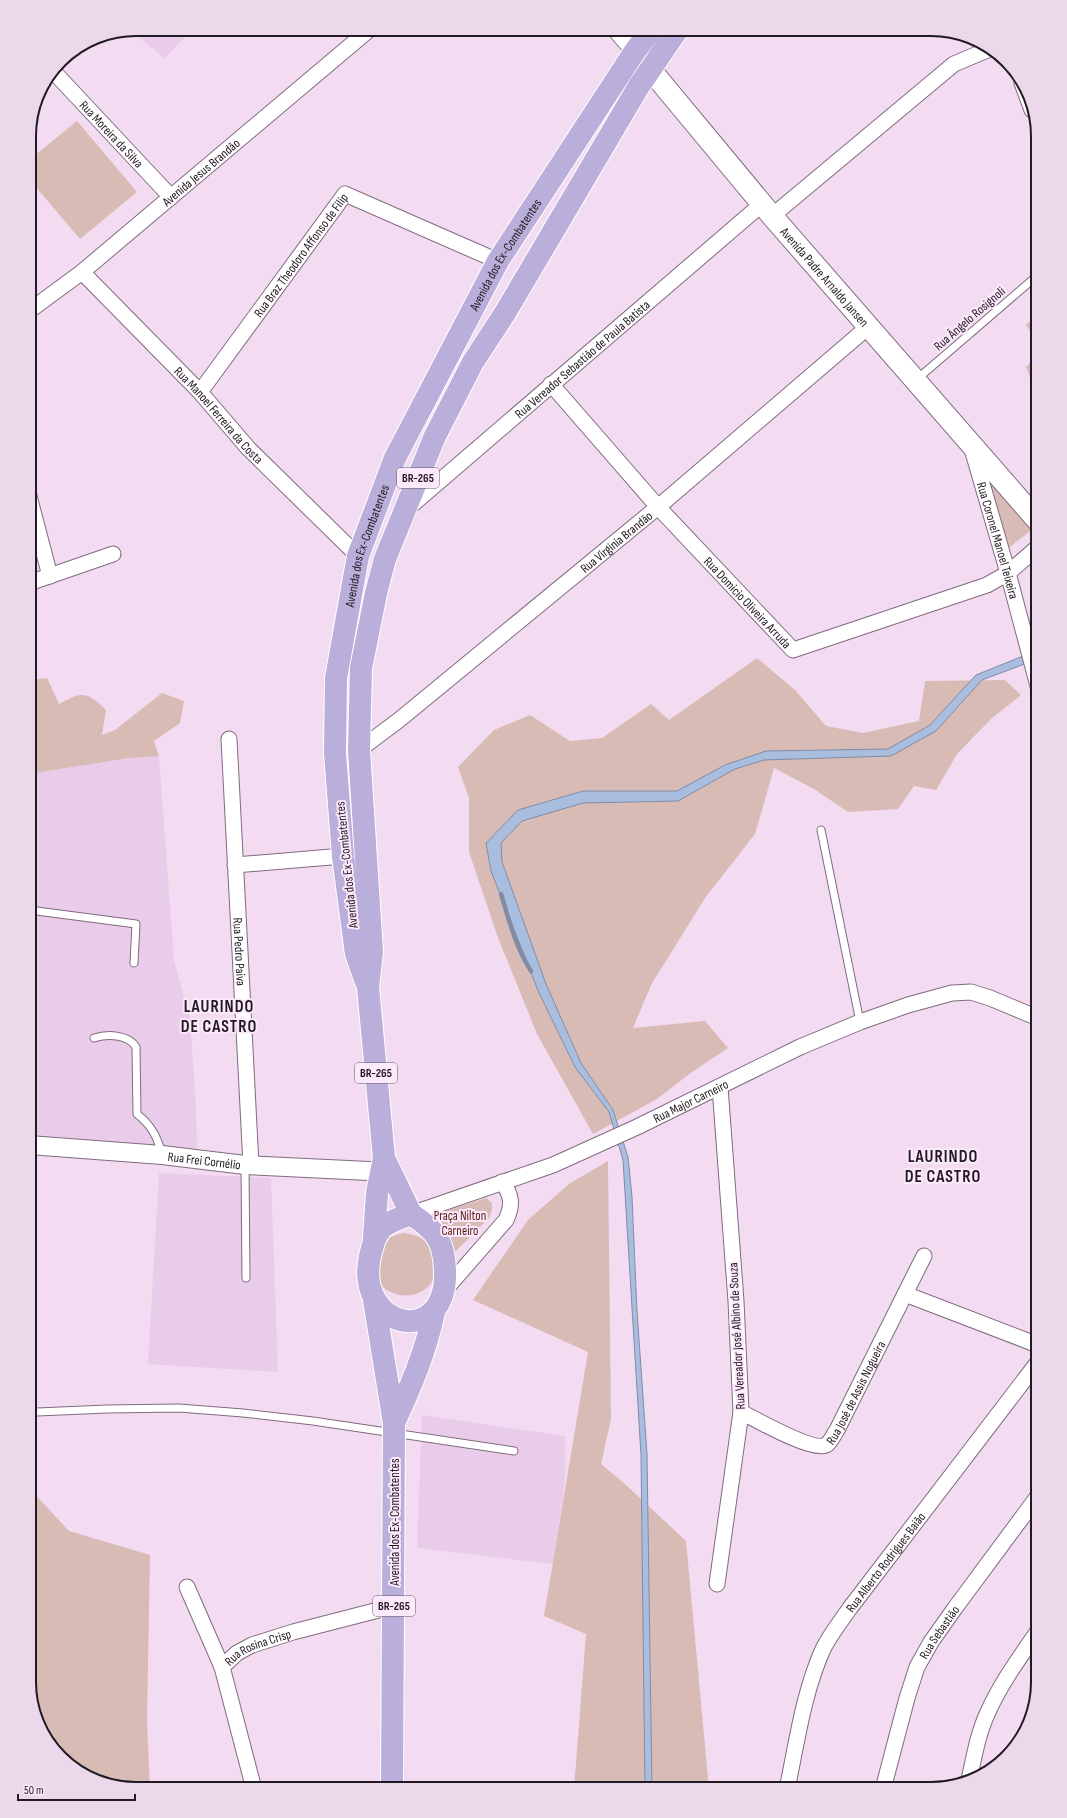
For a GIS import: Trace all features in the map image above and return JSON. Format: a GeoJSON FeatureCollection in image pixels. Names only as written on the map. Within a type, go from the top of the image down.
{"type":"FeatureCollection","features":[{"type":"Feature","properties":{"kind":"main road","name":"Avenida dos Ex-Combatentes"},"geometry":{"type":"LineString","coordinates":[[368,987],[356,954],[343,856],[335,753],[336,678],[358,556],[395,458],[498,262],[635,51],[647,36]]}},
{"type":"Feature","properties":{"kind":"main road"},"geometry":{"type":"LineString","coordinates":[[635,51],[672,36]]}},
{"type":"Feature","properties":{"kind":"main road","name":"Avenida dos Ex-Combatentes"},"geometry":{"type":"LineString","coordinates":[[374,1238],[378,1173],[368,987],[372,952],[359,750],[361,668],[385,559],[435,436],[473,362],[505,313],[650,70],[673,36]]}},
{"type":"Feature","properties":{"kind":"main road","name":"Avenida Padre Arnaldo Jansen"},"geometry":{"type":"LineString","coordinates":[[635,51],[767,210],[1031,513]]}},
{"type":"Feature","properties":{"kind":"main road","name":"Avenida dos Ex-Combatentes"},"geometry":{"type":"LineString","coordinates":[[378,1173],[411,1214]]}},
{"type":"Feature","properties":{"kind":"main road"},"geometry":{"type":"LineString","coordinates":[[374,1238],[378,1231],[389,1222],[411,1214]]}},
{"type":"Feature","properties":{"kind":"main road","name":"BR-265"},"geometry":{"type":"LineString","coordinates":[[411,1214],[429,1226],[439,1239],[445,1269],[444,1291],[434,1312]]}},
{"type":"Feature","properties":{"kind":"main road","name":"BR-265"},"geometry":{"type":"LineString","coordinates":[[374,1238],[369,1264],[370,1283],[374,1300]]}},
{"type":"Feature","properties":{"kind":"main road","name":"Avenida dos Ex-Combatentes"},"geometry":{"type":"LineString","coordinates":[[374,1300],[394,1428],[392,1782]]}},
{"type":"Feature","properties":{"kind":"main road"},"geometry":{"type":"LineString","coordinates":[[374,1300],[389,1315],[399,1320],[419,1320],[434,1312]]}},
{"type":"Feature","properties":{"kind":"main road","name":"Avenida dos Ex-Combatentes"},"geometry":{"type":"LineString","coordinates":[[394,1428],[429,1337],[434,1312]]}},
{"type":"Feature","properties":{"kind":"street","name":"Avenida Jesus Brandão"},"geometry":{"type":"LineString","coordinates":[[36,306],[82,272],[362,36]]}},
{"type":"Feature","properties":{"kind":"street","name":"Avenida Padre Arnaldo Jansen"},"geometry":{"type":"LineString","coordinates":[[622,36],[635,51]]}},
{"type":"Feature","properties":{"kind":"street","name":"Rua Vereador Sebastião de Paula Batista"},"geometry":{"type":"LineString","coordinates":[[403,513],[551,384],[767,210],[954,64],[984,51]]}},
{"type":"Feature","properties":{"kind":"street","name":"Rua Moreira da Silva"},"geometry":{"type":"LineString","coordinates":[[57,75],[171,197]]}},
{"type":"Feature","properties":{"kind":"street","name":"Rua Braz Theodoro Affonso de Filip"},"geometry":{"type":"LineString","coordinates":[[200,392],[345,194],[498,262]]}},
{"type":"Feature","properties":{"kind":"street","name":"Rua Manoel Ferreira da Costa"},"geometry":{"type":"LineString","coordinates":[[82,272],[200,392],[248,448],[358,556]]}},
{"type":"Feature","properties":{"kind":"street","name":"Rua Virginia Brandão"},"geometry":{"type":"LineString","coordinates":[[359,750],[399,720],[658,508],[868,327]]}},
{"type":"Feature","properties":{"kind":"street","name":"Rua Domicio Oliveira Arruda"},"geometry":{"type":"LineString","coordinates":[[551,384],[658,508],[793,650],[987,585],[1008,572]]}},
{"type":"Feature","properties":{"kind":"street","name":"Rua Coronel Manoel Teixeira"},"geometry":{"type":"LineString","coordinates":[[970,442],[1008,572],[1031,660]]}},
{"type":"Feature","properties":{"kind":"street"},"geometry":{"type":"LineString","coordinates":[[36,523],[50,576]]}},
{"type":"Feature","properties":{"kind":"street"},"geometry":{"type":"LineString","coordinates":[[1008,572],[1031,553]]}},
{"type":"Feature","properties":{"kind":"street"},"geometry":{"type":"LineString","coordinates":[[36,581],[113,554]]}},
{"type":"Feature","properties":{"kind":"street","name":"Rua Pedro Paiva"},"geometry":{"type":"LineString","coordinates":[[229,739],[236,865],[248,1165]]}},
{"type":"Feature","properties":{"kind":"street"},"geometry":{"type":"LineString","coordinates":[[236,865],[343,856]]}},
{"type":"Feature","properties":{"kind":"street","name":"Rua Major Carneiro"},"geometry":{"type":"LineString","coordinates":[[411,1214],[553,1165],[637,1127],[800,1047],[860,1022],[935,997],[952,993],[971,992],[990,998],[1031,1015]]}},
{"type":"Feature","properties":{"kind":"street","name":"Rua Vereador José Albino de Souza"},"geometry":{"type":"LineString","coordinates":[[717,1584],[741,1412],[735,1294],[720,1087]]}},
{"type":"Feature","properties":{"kind":"street","name":"Rua Frei Cornélio"},"geometry":{"type":"LineString","coordinates":[[36,1146],[162,1155],[248,1165],[378,1173]]}},
{"type":"Feature","properties":{"kind":"street"},"geometry":{"type":"LineString","coordinates":[[444,1291],[506,1220],[511,1210],[511,1202],[509,1190],[502,1182]]}},
{"type":"Feature","properties":{"kind":"street","name":"Rua José de Assis Nogueira"},"geometry":{"type":"LineString","coordinates":[[741,1412],[807,1444],[820,1446],[826,1444],[837,1430],[924,1256]]}},
{"type":"Feature","properties":{"kind":"street"},"geometry":{"type":"LineString","coordinates":[[905,1294],[1031,1341]]}},
{"type":"Feature","properties":{"kind":"street","name":"Rua Alberto Rodrigues Baião"},"geometry":{"type":"LineString","coordinates":[[788,1782],[803,1709],[811,1681],[824,1648],[850,1608],[1031,1371]]}},
{"type":"Feature","properties":{"kind":"street","name":"Rua Sebastião"},"geometry":{"type":"LineString","coordinates":[[885,1782],[905,1705],[917,1667],[931,1642],[1031,1505]]}},
{"type":"Feature","properties":{"kind":"street"},"geometry":{"type":"LineString","coordinates":[[187,1586],[222,1667]]}},
{"type":"Feature","properties":{"kind":"street","name":"Rua Rosina Crisp"},"geometry":{"type":"LineString","coordinates":[[252,1782],[222,1667],[237,1653],[252,1645],[293,1632],[394,1606]]}},
{"type":"Feature","properties":{"kind":"street"},"geometry":{"type":"LineString","coordinates":[[970,1774],[975,1750],[987,1713],[1006,1679],[1031,1642]]}},
{"type":"Feature","properties":{"kind":"lane","name":"Rua Ângelo Rosignoli"},"geometry":{"type":"LineString","coordinates":[[916,380],[1031,281]]}},
{"type":"Feature","properties":{"kind":"lane"},"geometry":{"type":"LineString","coordinates":[[821,830],[860,1022]]}},
{"type":"Feature","properties":{"kind":"lane"},"geometry":{"type":"LineString","coordinates":[[36,911],[136,924],[134,963]]}},
{"type":"Feature","properties":{"kind":"lane"},"geometry":{"type":"LineString","coordinates":[[94,1038],[100,1036],[126,1038],[136,1047],[137,1114],[148,1123],[156,1135],[162,1155]]}},
{"type":"Feature","properties":{"kind":"lane"},"geometry":{"type":"LineString","coordinates":[[246,1278],[248,1165]]}},
{"type":"Feature","properties":{"kind":"lane"},"geometry":{"type":"LineString","coordinates":[[37,1412],[179,1408],[243,1413],[394,1428],[514,1451]]}},
{"type":"Feature","properties":{"kind":"shaded area"},"geometry":{"type":"Polygon","coordinates":[[[137,36],[185,36],[165,58],[137,36]]]}},
{"type":"Feature","properties":{"kind":"shaded area"},"geometry":{"type":"Polygon","coordinates":[[[159,756],[174,960],[190,1018],[196,1106],[197,1151],[36,1137],[36,773],[129,758],[159,756]]]}},
{"type":"Feature","properties":{"kind":"shaded area"},"geometry":{"type":"Polygon","coordinates":[[[159,1173],[271,1178],[278,1372],[148,1364],[159,1173]]]}},
{"type":"Feature","properties":{"kind":"shaded area"},"geometry":{"type":"Polygon","coordinates":[[[422,1415],[565,1436],[565,1484],[553,1564],[417,1548],[422,1415]]]}},
{"type":"Feature","properties":{"kind":"green space"},"geometry":{"type":"Polygon","coordinates":[[[77,121],[137,192],[80,239],[36,187],[36,154],[77,121]]]}},
{"type":"Feature","properties":{"kind":"green space"},"geometry":{"type":"Polygon","coordinates":[[[1031,320],[1031,332],[1026,325],[1031,320]]]}},
{"type":"Feature","properties":{"kind":"green space"},"geometry":{"type":"Polygon","coordinates":[[[1031,362],[1031,380],[1026,367],[1031,362]]]}},
{"type":"Feature","properties":{"kind":"green space"},"geometry":{"type":"Polygon","coordinates":[[[991,478],[1031,523],[1031,530],[1005,551],[987,479],[991,478]]]}},
{"type":"Feature","properties":{"kind":"green space"},"geometry":{"type":"Polygon","coordinates":[[[757,658],[795,690],[826,726],[863,733],[919,721],[925,681],[1005,680],[1021,695],[991,719],[957,754],[936,790],[914,786],[898,809],[848,812],[814,789],[774,768],[755,834],[705,898],[651,985],[633,1028],[705,1021],[728,1048],[692,1072],[657,1099],[593,1134],[537,1034],[497,935],[469,852],[469,798],[458,767],[494,730],[530,715],[570,741],[602,738],[651,704],[669,720],[757,658]]]}},
{"type":"Feature","properties":{"kind":"green space"},"geometry":{"type":"Polygon","coordinates":[[[47,678],[59,704],[79,695],[89,696],[94,699],[106,710],[102,735],[115,730],[162,693],[184,701],[180,723],[154,741],[159,756],[129,758],[36,773],[36,679],[47,678]]]}},
{"type":"Feature","properties":{"kind":"green space"},"geometry":{"type":"Polygon","coordinates":[[[608,1161],[611,1419],[601,1464],[626,1485],[686,1541],[708,1782],[575,1782],[586,1634],[544,1616],[588,1352],[473,1300],[528,1220],[569,1184],[608,1161]]]}},
{"type":"Feature","properties":{"kind":"green space","name":"Praça Nilton Carneiro"},"geometry":{"type":"Polygon","coordinates":[[[486,1198],[492,1203],[492,1210],[489,1218],[455,1252],[449,1235],[437,1214],[486,1198]]]}},
{"type":"Feature","properties":{"kind":"green space"},"geometry":{"type":"Polygon","coordinates":[[[404,1233],[417,1236],[427,1242],[433,1252],[435,1266],[433,1279],[426,1289],[413,1295],[406,1296],[392,1293],[385,1289],[377,1278],[378,1252],[382,1243],[390,1237],[404,1233]]]}},
{"type":"Feature","properties":{"kind":"green space"},"geometry":{"type":"Polygon","coordinates":[[[36,1496],[69,1531],[150,1555],[147,1722],[150,1782],[129,1782],[116,1780],[91,1772],[70,1757],[61,1748],[46,1727],[39,1708],[36,1682],[36,1496]]]}},
{"type":"Feature","properties":{"kind":"water"},"geometry":{"type":"Polygon","coordinates":[[[1031,653],[1031,662],[982,680],[936,731],[891,756],[764,760],[735,769],[678,801],[583,803],[522,821],[501,843],[502,862],[546,984],[581,1063],[613,1110],[628,1157],[632,1197],[637,1311],[647,1454],[652,1782],[645,1782],[641,1455],[623,1160],[609,1112],[575,1067],[539,993],[491,871],[486,843],[518,810],[583,791],[677,791],[725,765],[766,751],[888,749],[930,725],[976,675],[1031,653]]]}},
{"type":"Feature","properties":{"kind":"waterway"},"geometry":{"type":"LineString","coordinates":[[501,894],[517,943],[531,971]]}},
{"type":"Feature","properties":{"kind":"district","name":"LAURINDO DE CASTRO"},"geometry":{"type":"Point","coordinates":[219,1016]}},
{"type":"Feature","properties":{"kind":"district","name":"LAURINDO DE CASTRO"},"geometry":{"type":"Point","coordinates":[943,1166]}}]}
